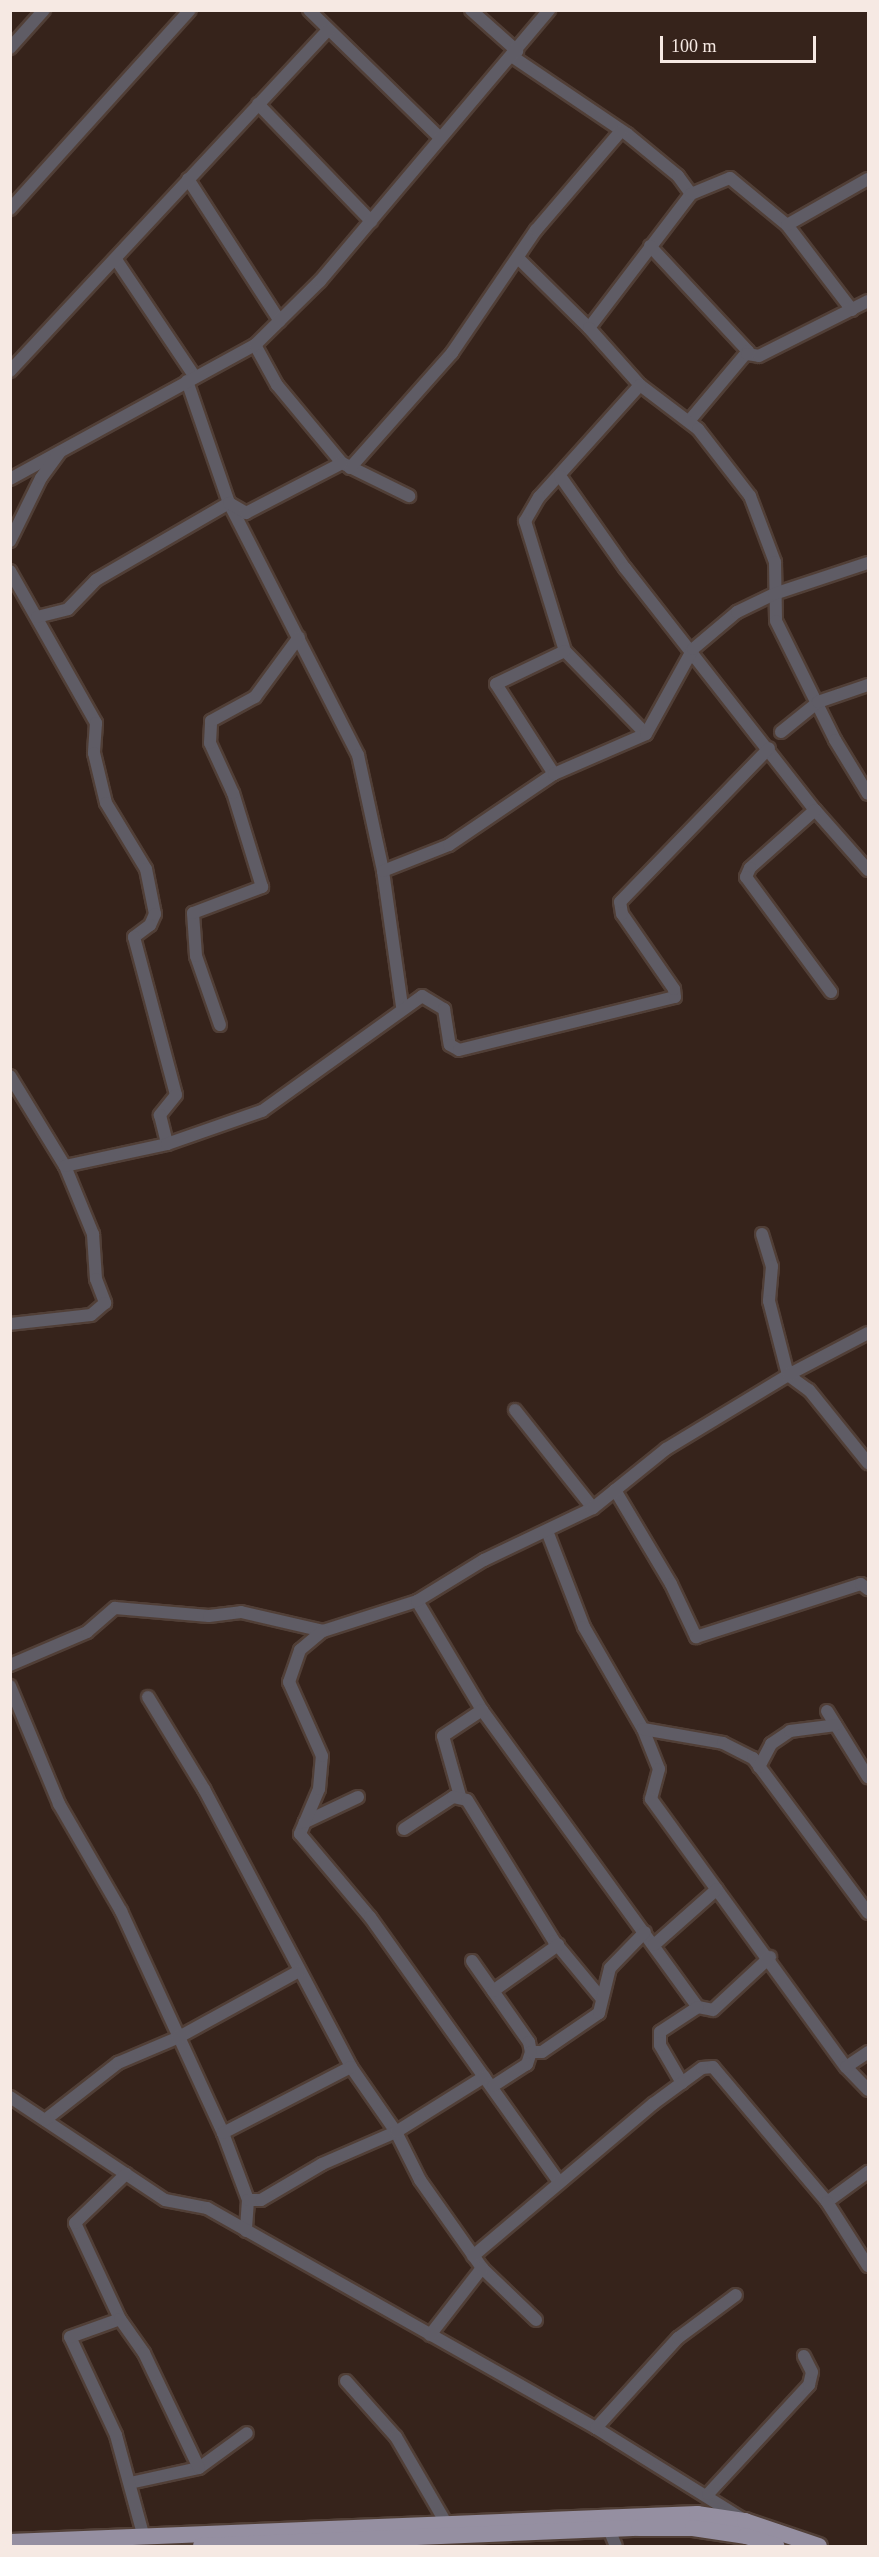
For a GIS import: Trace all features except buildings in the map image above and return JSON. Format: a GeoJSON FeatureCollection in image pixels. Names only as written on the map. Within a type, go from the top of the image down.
{"type":"FeatureCollection","features":[{"type":"Feature","properties":{"kind":"main road"},"geometry":{"type":"LineString","coordinates":[[10,2542],[143,2534],[641,2514],[745,2528],[819,2547]]}},
{"type":"Feature","properties":{"kind":"main road"},"geometry":{"type":"LineString","coordinates":[[201,2547],[430,2542],[609,2529],[745,2528],[776,2547]]}},
{"type":"Feature","properties":{"kind":"street"},"geometry":{"type":"LineString","coordinates":[[10,48],[44,10]]}},
{"type":"Feature","properties":{"kind":"street"},"geometry":{"type":"LineString","coordinates":[[10,209],[190,10]]}},
{"type":"Feature","properties":{"kind":"street"},"geometry":{"type":"LineString","coordinates":[[309,10],[327,31],[440,138]]}},
{"type":"Feature","properties":{"kind":"street"},"geometry":{"type":"LineString","coordinates":[[471,10],[515,54],[621,131],[678,176],[691,194]]}},
{"type":"Feature","properties":{"kind":"street"},"geometry":{"type":"LineString","coordinates":[[10,479],[255,345],[280,321],[371,221],[440,138],[515,54],[549,10]]}},
{"type":"Feature","properties":{"kind":"street"},"geometry":{"type":"LineString","coordinates":[[10,371],[117,261],[188,179],[327,31]]}},
{"type":"Feature","properties":{"kind":"street"},"geometry":{"type":"LineString","coordinates":[[258,104],[371,221]]}},
{"type":"Feature","properties":{"kind":"street"},"geometry":{"type":"LineString","coordinates":[[229,503],[246,513],[346,465],[452,353],[536,230],[621,131]]}},
{"type":"Feature","properties":{"kind":"street"},"geometry":{"type":"LineString","coordinates":[[589,328],[691,194],[730,178],[787,225],[852,310]]}},
{"type":"Feature","properties":{"kind":"street"},"geometry":{"type":"LineString","coordinates":[[188,179],[280,321]]}},
{"type":"Feature","properties":{"kind":"street"},"geometry":{"type":"LineString","coordinates":[[787,225],[868,179]]}},
{"type":"Feature","properties":{"kind":"street"},"geometry":{"type":"LineString","coordinates":[[650,246],[747,354],[759,356],[868,301]]}},
{"type":"Feature","properties":{"kind":"street"},"geometry":{"type":"LineString","coordinates":[[518,258],[589,328],[640,385],[689,421],[750,496],[775,562],[776,621],[835,740],[868,794]]}},
{"type":"Feature","properties":{"kind":"street"},"geometry":{"type":"LineString","coordinates":[[117,261],[191,379],[229,503],[358,755],[382,871],[402,1007]]}},
{"type":"Feature","properties":{"kind":"street"},"geometry":{"type":"LineString","coordinates":[[255,345],[277,384],[346,465],[409,496]]}},
{"type":"Feature","properties":{"kind":"street"},"geometry":{"type":"LineString","coordinates":[[689,421],[747,354]]}},
{"type":"Feature","properties":{"kind":"street"},"geometry":{"type":"LineString","coordinates":[[640,385],[560,476],[525,521],[565,651],[646,734]]}},
{"type":"Feature","properties":{"kind":"street"},"geometry":{"type":"LineString","coordinates":[[10,541],[41,478],[63,448]]}},
{"type":"Feature","properties":{"kind":"street"},"geometry":{"type":"LineString","coordinates":[[560,476],[625,568],[693,649],[815,810],[868,870]]}},
{"type":"Feature","properties":{"kind":"street"},"geometry":{"type":"LineString","coordinates":[[37,617],[68,609],[96,580],[229,503]]}},
{"type":"Feature","properties":{"kind":"street"},"geometry":{"type":"LineString","coordinates":[[382,871],[448,845],[554,774],[646,734],[693,649],[737,612],[774,594],[868,563]]}},
{"type":"Feature","properties":{"kind":"street"},"geometry":{"type":"LineString","coordinates":[[10,571],[96,723],[94,753],[106,803],[146,869],[154,914],[150,925],[134,937],[176,1095],[160,1116],[167,1144]]}},
{"type":"Feature","properties":{"kind":"street"},"geometry":{"type":"LineString","coordinates":[[220,1024],[196,956],[193,914],[262,887],[233,793],[210,743],[211,721],[255,697],[299,637]]}},
{"type":"Feature","properties":{"kind":"street"},"geometry":{"type":"LineString","coordinates":[[554,774],[496,684],[565,651]]}},
{"type":"Feature","properties":{"kind":"street"},"geometry":{"type":"LineString","coordinates":[[781,732],[818,702],[868,685]]}},
{"type":"Feature","properties":{"kind":"street"},"geometry":{"type":"LineString","coordinates":[[65,1166],[167,1144],[262,1111],[308,1082],[402,1007],[422,996],[444,1009],[450,1045],[459,1050],[675,997],[674,989],[622,914],[620,902],[769,748]]}},
{"type":"Feature","properties":{"kind":"street"},"geometry":{"type":"LineString","coordinates":[[815,810],[750,868],[746,877],[831,992]]}},
{"type":"Feature","properties":{"kind":"street"},"geometry":{"type":"LineString","coordinates":[[10,1076],[65,1166],[93,1234],[96,1279],[105,1303],[91,1315],[10,1324]]}},
{"type":"Feature","properties":{"kind":"street"},"geometry":{"type":"LineString","coordinates":[[762,1234],[772,1266],[769,1301],[788,1375],[809,1390],[868,1463]]}},
{"type":"Feature","properties":{"kind":"street"},"geometry":{"type":"LineString","coordinates":[[558,2181],[489,2081],[370,1917],[309,1848],[300,1834],[320,1789],[322,1756],[289,1682],[300,1650],[323,1631],[417,1601],[484,1560],[593,1508],[666,1449],[788,1375],[868,1333]]}},
{"type":"Feature","properties":{"kind":"street"},"geometry":{"type":"LineString","coordinates":[[515,1410],[593,1508]]}},
{"type":"Feature","properties":{"kind":"street"},"geometry":{"type":"LineString","coordinates":[[615,1490],[671,1584],[696,1637],[861,1584],[868,1589]]}},
{"type":"Feature","properties":{"kind":"street"},"geometry":{"type":"LineString","coordinates":[[547,1531],[584,1627],[643,1729],[659,1769],[651,1799],[770,1957],[846,2067],[868,2090]]}},
{"type":"Feature","properties":{"kind":"street"},"geometry":{"type":"LineString","coordinates":[[417,1601],[482,1710],[698,2007],[713,2010],[770,1957]]}},
{"type":"Feature","properties":{"kind":"street"},"geometry":{"type":"LineString","coordinates":[[10,1665],[87,1632],[115,1608],[209,1616],[241,1612],[296,1629],[323,1631]]}},
{"type":"Feature","properties":{"kind":"street"},"geometry":{"type":"LineString","coordinates":[[11,1689],[59,1804],[121,1911],[177,2038],[223,2133],[248,2200],[246,2231]]}},
{"type":"Feature","properties":{"kind":"street"},"geometry":{"type":"LineString","coordinates":[[147,1697],[204,1789],[351,2067],[396,2132],[420,2180],[482,2268],[536,2320]]}},
{"type":"Feature","properties":{"kind":"street"},"geometry":{"type":"LineString","coordinates":[[482,1710],[444,1736],[460,1796],[558,1945],[602,1999]]}},
{"type":"Feature","properties":{"kind":"street"},"geometry":{"type":"LineString","coordinates":[[827,1711],[868,1777]]}},
{"type":"Feature","properties":{"kind":"street"},"geometry":{"type":"LineString","coordinates":[[759,1767],[771,1744],[790,1731],[836,1725]]}},
{"type":"Feature","properties":{"kind":"street"},"geometry":{"type":"LineString","coordinates":[[643,1729],[723,1743],[753,1758],[868,1913]]}},
{"type":"Feature","properties":{"kind":"street"},"geometry":{"type":"LineString","coordinates":[[404,1828],[460,1796]]}},
{"type":"Feature","properties":{"kind":"street"},"geometry":{"type":"LineString","coordinates":[[304,1822],[358,1797]]}},
{"type":"Feature","properties":{"kind":"street"},"geometry":{"type":"LineString","coordinates":[[654,1945],[717,1889]]}},
{"type":"Feature","properties":{"kind":"street"},"geometry":{"type":"LineString","coordinates":[[531,2052],[542,2052],[598,2013],[610,1968],[645,1932]]}},
{"type":"Feature","properties":{"kind":"street"},"geometry":{"type":"LineString","coordinates":[[493,1991],[558,1945]]}},
{"type":"Feature","properties":{"kind":"street"},"geometry":{"type":"LineString","coordinates":[[248,2200],[261,2200],[322,2164],[396,2132],[489,2081],[527,2064],[531,2052],[529,2042],[472,1961]]}},
{"type":"Feature","properties":{"kind":"street"},"geometry":{"type":"LineString","coordinates":[[45,2120],[118,2063],[177,2038],[299,1971]]}},
{"type":"Feature","properties":{"kind":"street"},"geometry":{"type":"LineString","coordinates":[[682,2083],[660,2045],[660,2032],[698,2007]]}},
{"type":"Feature","properties":{"kind":"street"},"geometry":{"type":"LineString","coordinates":[[846,2067],[868,2052]]}},
{"type":"Feature","properties":{"kind":"street"},"geometry":{"type":"LineString","coordinates":[[223,2133],[351,2067]]}},
{"type":"Feature","properties":{"kind":"street"},"geometry":{"type":"LineString","coordinates":[[473,2256],[558,2181],[702,2068],[721,2072],[826,2202],[868,2266]]}},
{"type":"Feature","properties":{"kind":"street"},"geometry":{"type":"LineString","coordinates":[[10,2097],[165,2200],[207,2208],[596,2428],[708,2494],[745,2528]]}},
{"type":"Feature","properties":{"kind":"street"},"geometry":{"type":"LineString","coordinates":[[826,2202],[868,2172]]}},
{"type":"Feature","properties":{"kind":"street"},"geometry":{"type":"LineString","coordinates":[[126,2174],[75,2223],[120,2319],[144,2353],[199,2468]]}},
{"type":"Feature","properties":{"kind":"street"},"geometry":{"type":"LineString","coordinates":[[430,2335],[482,2268]]}},
{"type":"Feature","properties":{"kind":"street"},"geometry":{"type":"LineString","coordinates":[[596,2428],[678,2338],[736,2295]]}},
{"type":"Feature","properties":{"kind":"street"},"geometry":{"type":"LineString","coordinates":[[120,2319],[70,2337],[116,2435],[143,2534]]}},
{"type":"Feature","properties":{"kind":"street"},"geometry":{"type":"LineString","coordinates":[[708,2494],[809,2385],[812,2372],[804,2356]]}},
{"type":"Feature","properties":{"kind":"street"},"geometry":{"type":"LineString","coordinates":[[346,2381],[396,2437],[446,2523]]}},
{"type":"Feature","properties":{"kind":"street"},"geometry":{"type":"LineString","coordinates":[[130,2483],[199,2468],[247,2433]]}},
{"type":"Feature","properties":{"kind":"street"},"geometry":{"type":"LineString","coordinates":[[609,2529],[616,2547]]}}]}
